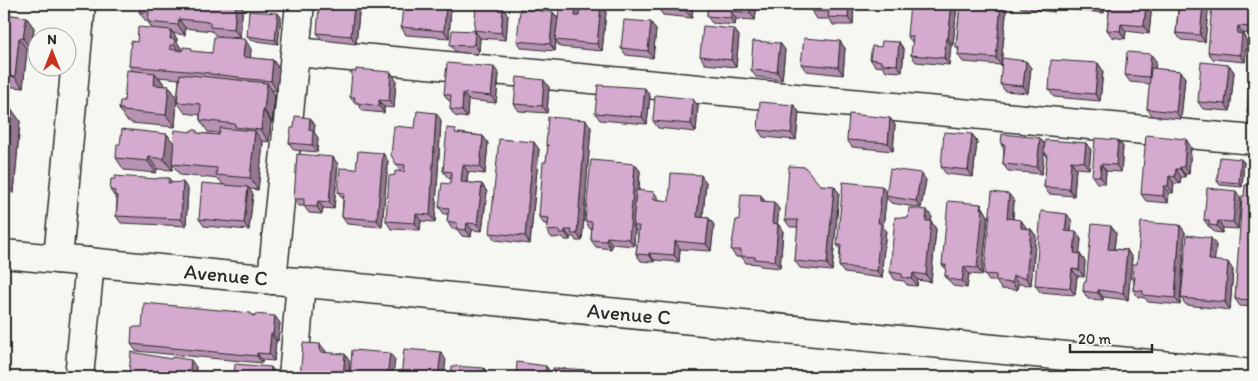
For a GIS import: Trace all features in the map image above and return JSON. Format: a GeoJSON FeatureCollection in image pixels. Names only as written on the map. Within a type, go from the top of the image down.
{"type":"FeatureCollection","features":[{"type":"Feature","properties":{"kind":"street"},"geometry":{"type":"LineString","coordinates":[[272,280],[300,4]]}},
{"type":"Feature","properties":{"kind":"street"},"geometry":{"type":"LineString","coordinates":[[4,18],[80,15],[58,260]]}},
{"type":"Feature","properties":{"kind":"street"},"geometry":{"type":"LineString","coordinates":[[296,52],[1254,140]]}},
{"type":"Feature","properties":{"kind":"street","name":"Avenue C"},"geometry":{"type":"LineString","coordinates":[[4,254],[1254,374]]}},
{"type":"Feature","properties":{"kind":"street"},"geometry":{"type":"LineString","coordinates":[[79,377],[90,262]]}},
{"type":"Feature","properties":{"kind":"street"},"geometry":{"type":"LineString","coordinates":[[293,377],[301,282]]}},
{"type":"Feature","properties":{"kind":"building"},"geometry":{"type":"Polygon","coordinates":[[[140,4],[236,4],[234,29],[210,27],[210,22],[179,19],[178,25],[148,22],[149,12],[139,12],[140,4]]]}},
{"type":"Feature","properties":{"kind":"building"},"geometry":{"type":"Polygon","coordinates":[[[319,4],[354,6],[351,36],[317,33],[319,4]]]}},
{"type":"Feature","properties":{"kind":"building"},"geometry":{"type":"Polygon","coordinates":[[[403,4],[446,4],[444,31],[401,27],[403,4]]]}},
{"type":"Feature","properties":{"kind":"building"},"geometry":{"type":"Polygon","coordinates":[[[560,4],[576,4],[575,16],[579,16],[580,4],[601,5],[597,44],[555,40],[560,4]]]}},
{"type":"Feature","properties":{"kind":"building"},"geometry":{"type":"Polygon","coordinates":[[[658,4],[687,4],[686,11],[658,8],[658,4]]]}},
{"type":"Feature","properties":{"kind":"building"},"geometry":{"type":"Polygon","coordinates":[[[708,4],[751,4],[750,13],[731,11],[730,18],[707,16],[708,4]]]}},
{"type":"Feature","properties":{"kind":"building"},"geometry":{"type":"Polygon","coordinates":[[[812,4],[849,4],[848,18],[828,17],[829,12],[812,11],[812,4]]]}},
{"type":"Feature","properties":{"kind":"building"},"geometry":{"type":"Polygon","coordinates":[[[910,4],[952,4],[944,58],[911,55],[913,36],[907,36],[910,4]]]}},
{"type":"Feature","properties":{"kind":"building"},"geometry":{"type":"Polygon","coordinates":[[[960,4],[1001,4],[996,58],[958,55],[959,47],[956,47],[960,4]]]}},
{"type":"Feature","properties":{"kind":"building"},"geometry":{"type":"Polygon","coordinates":[[[1075,4],[1099,4],[1099,6],[1075,4]]]}},
{"type":"Feature","properties":{"kind":"building"},"geometry":{"type":"Polygon","coordinates":[[[1110,4],[1146,4],[1144,26],[1121,24],[1120,31],[1107,30],[1110,4]]]}},
{"type":"Feature","properties":{"kind":"building"},"geometry":{"type":"Polygon","coordinates":[[[1179,4],[1203,4],[1200,35],[1176,33],[1179,4]]]}},
{"type":"Feature","properties":{"kind":"building"},"geometry":{"type":"Polygon","coordinates":[[[1212,4],[1252,4],[1250,27],[1238,26],[1237,33],[1242,34],[1240,55],[1208,52],[1212,4]]]}},
{"type":"Feature","properties":{"kind":"building"},"geometry":{"type":"Polygon","coordinates":[[[476,6],[503,8],[501,33],[474,30],[476,6]]]}},
{"type":"Feature","properties":{"kind":"building"},"geometry":{"type":"Polygon","coordinates":[[[520,9],[553,12],[550,44],[517,41],[520,9]]]}},
{"type":"Feature","properties":{"kind":"building"},"geometry":{"type":"Polygon","coordinates":[[[249,11],[278,13],[275,40],[247,36],[249,11]]]}},
{"type":"Feature","properties":{"kind":"building"},"geometry":{"type":"Polygon","coordinates":[[[4,14],[26,17],[23,39],[19,38],[15,77],[4,75],[4,14]]]}},
{"type":"Feature","properties":{"kind":"building"},"geometry":{"type":"Polygon","coordinates":[[[624,20],[651,22],[648,51],[621,48],[624,20]]]}},
{"type":"Feature","properties":{"kind":"building"},"geometry":{"type":"Polygon","coordinates":[[[703,26],[734,29],[731,60],[700,56],[703,26]]]}},
{"type":"Feature","properties":{"kind":"building"},"geometry":{"type":"Polygon","coordinates":[[[138,27],[171,30],[170,39],[175,39],[174,45],[170,45],[170,49],[183,51],[183,47],[192,48],[192,51],[212,53],[214,37],[245,39],[243,57],[273,60],[271,81],[210,73],[129,66],[131,41],[137,42],[138,27]]]}},
{"type":"Feature","properties":{"kind":"building"},"geometry":{"type":"Polygon","coordinates":[[[452,30],[475,31],[474,44],[471,46],[450,45],[452,30]]]}},
{"type":"Feature","properties":{"kind":"building"},"geometry":{"type":"Polygon","coordinates":[[[804,38],[840,41],[838,67],[801,64],[804,38]]]}},
{"type":"Feature","properties":{"kind":"building"},"geometry":{"type":"Polygon","coordinates":[[[753,41],[780,43],[777,72],[751,70],[753,41]]]}},
{"type":"Feature","properties":{"kind":"building"},"geometry":{"type":"Polygon","coordinates":[[[882,41],[899,42],[897,65],[881,64],[881,61],[870,59],[872,46],[881,47],[882,41]]]}},
{"type":"Feature","properties":{"kind":"building"},"geometry":{"type":"Polygon","coordinates":[[[1127,52],[1151,54],[1149,77],[1125,75],[1127,52]]]}},
{"type":"Feature","properties":{"kind":"building"},"geometry":{"type":"Polygon","coordinates":[[[1002,58],[1026,61],[1023,86],[1000,84],[1002,58]]]}},
{"type":"Feature","properties":{"kind":"building"},"geometry":{"type":"Polygon","coordinates":[[[1051,60],[1098,63],[1095,94],[1049,90],[1051,60]]]}},
{"type":"Feature","properties":{"kind":"building"},"geometry":{"type":"Polygon","coordinates":[[[1201,62],[1229,65],[1225,104],[1198,102],[1201,62]]]}},
{"type":"Feature","properties":{"kind":"building"},"geometry":{"type":"Polygon","coordinates":[[[447,63],[494,67],[491,96],[463,93],[462,111],[450,109],[451,95],[444,94],[447,63]]]}},
{"type":"Feature","properties":{"kind":"building"},"geometry":{"type":"Polygon","coordinates":[[[1151,68],[1180,71],[1176,112],[1147,109],[1151,68]]]}},
{"type":"Feature","properties":{"kind":"building"},"geometry":{"type":"Polygon","coordinates":[[[356,69],[391,72],[389,101],[379,100],[379,106],[358,103],[354,100],[355,97],[350,97],[352,71],[356,72],[356,69]]]}},
{"type":"Feature","properties":{"kind":"building"},"geometry":{"type":"Polygon","coordinates":[[[127,70],[155,73],[154,85],[169,86],[166,115],[119,109],[120,101],[124,101],[127,70]]]}},
{"type":"Feature","properties":{"kind":"building"},"geometry":{"type":"Polygon","coordinates":[[[180,74],[267,83],[261,130],[235,127],[235,124],[200,120],[201,104],[177,102],[180,74]]]}},
{"type":"Feature","properties":{"kind":"building"},"geometry":{"type":"Polygon","coordinates":[[[517,77],[544,80],[542,106],[514,104],[517,77]]]}},
{"type":"Feature","properties":{"kind":"building"},"geometry":{"type":"Polygon","coordinates":[[[598,85],[645,88],[642,117],[595,113],[598,85]]]}},
{"type":"Feature","properties":{"kind":"building"},"geometry":{"type":"Polygon","coordinates":[[[1249,88],[1254,88],[1254,114],[1247,113],[1249,88]]]}},
{"type":"Feature","properties":{"kind":"building"},"geometry":{"type":"Polygon","coordinates":[[[655,95],[693,99],[691,124],[653,121],[655,95]]]}},
{"type":"Feature","properties":{"kind":"building"},"geometry":{"type":"Polygon","coordinates":[[[760,102],[794,105],[791,133],[758,130],[760,102]]]}},
{"type":"Feature","properties":{"kind":"building"},"geometry":{"type":"Polygon","coordinates":[[[4,104],[8,104],[8,109],[12,109],[6,181],[4,181],[4,104]]]}},
{"type":"Feature","properties":{"kind":"building"},"geometry":{"type":"Polygon","coordinates":[[[417,111],[436,113],[430,215],[416,214],[415,223],[386,221],[389,176],[395,175],[395,171],[404,172],[405,165],[396,164],[391,155],[394,126],[415,128],[417,111]]]}},
{"type":"Feature","properties":{"kind":"building"},"geometry":{"type":"Polygon","coordinates":[[[849,114],[890,118],[888,143],[847,140],[849,114]]]}},
{"type":"Feature","properties":{"kind":"building"},"geometry":{"type":"Polygon","coordinates":[[[295,116],[310,118],[309,130],[313,131],[312,145],[289,143],[291,128],[294,128],[295,116]]]}},
{"type":"Feature","properties":{"kind":"building"},"geometry":{"type":"Polygon","coordinates":[[[548,117],[586,120],[577,234],[571,234],[572,230],[565,230],[565,233],[560,233],[560,230],[547,231],[549,218],[539,217],[543,162],[546,162],[548,145],[546,144],[548,117]]]}},
{"type":"Feature","properties":{"kind":"building"},"geometry":{"type":"Polygon","coordinates":[[[220,128],[255,131],[250,178],[216,175],[217,168],[172,164],[175,130],[191,132],[191,130],[197,130],[197,133],[219,135],[220,128]]]}},
{"type":"Feature","properties":{"kind":"building"},"geometry":{"type":"Polygon","coordinates":[[[447,128],[456,129],[455,133],[483,136],[480,167],[463,165],[461,182],[482,184],[477,224],[467,223],[466,230],[457,229],[457,223],[447,221],[449,208],[439,207],[442,183],[450,184],[452,172],[443,171],[447,128]]]}},
{"type":"Feature","properties":{"kind":"building"},"geometry":{"type":"Polygon","coordinates":[[[122,129],[167,134],[164,159],[149,157],[148,161],[116,158],[117,144],[120,144],[122,129]]]}},
{"type":"Feature","properties":{"kind":"building"},"geometry":{"type":"Polygon","coordinates":[[[944,132],[972,134],[968,170],[941,167],[944,132]]]}},
{"type":"Feature","properties":{"kind":"building"},"geometry":{"type":"Polygon","coordinates":[[[1002,134],[1040,138],[1037,167],[1003,164],[1005,145],[1001,144],[1002,134]]]}},
{"type":"Feature","properties":{"kind":"building"},"geometry":{"type":"Polygon","coordinates":[[[1146,135],[1186,139],[1184,167],[1176,169],[1175,177],[1169,176],[1168,186],[1164,186],[1163,196],[1141,194],[1146,135]]]}},
{"type":"Feature","properties":{"kind":"building"},"geometry":{"type":"Polygon","coordinates":[[[1095,138],[1118,140],[1116,165],[1101,164],[1100,176],[1092,176],[1095,138]]]}},
{"type":"Feature","properties":{"kind":"building"},"geometry":{"type":"Polygon","coordinates":[[[499,139],[534,142],[525,236],[490,233],[499,139]]]}},
{"type":"Feature","properties":{"kind":"building"},"geometry":{"type":"Polygon","coordinates":[[[1045,140],[1086,143],[1084,162],[1071,161],[1069,189],[1044,187],[1047,154],[1044,153],[1045,140]]]}},
{"type":"Feature","properties":{"kind":"building"},"geometry":{"type":"Polygon","coordinates":[[[358,151],[383,153],[377,220],[342,217],[344,193],[338,192],[340,168],[356,169],[358,151]]]}},
{"type":"Feature","properties":{"kind":"building"},"geometry":{"type":"Polygon","coordinates":[[[297,154],[333,157],[329,202],[318,201],[317,207],[304,206],[304,199],[294,199],[297,154]]]}},
{"type":"Feature","properties":{"kind":"building"},"geometry":{"type":"Polygon","coordinates":[[[1220,157],[1241,159],[1239,183],[1217,181],[1220,157]]]}},
{"type":"Feature","properties":{"kind":"building"},"geometry":{"type":"Polygon","coordinates":[[[591,160],[635,164],[629,239],[607,237],[606,241],[591,240],[592,222],[585,221],[591,160]]]}},
{"type":"Feature","properties":{"kind":"building"},"geometry":{"type":"Polygon","coordinates":[[[789,166],[805,167],[820,185],[834,186],[827,264],[795,261],[798,220],[785,220],[789,166]]]}},
{"type":"Feature","properties":{"kind":"building"},"geometry":{"type":"Polygon","coordinates":[[[890,169],[921,173],[916,201],[886,196],[890,169]]]}},
{"type":"Feature","properties":{"kind":"building"},"geometry":{"type":"Polygon","coordinates":[[[671,173],[701,175],[697,217],[709,218],[706,244],[675,241],[674,255],[636,254],[639,226],[633,226],[636,190],[654,192],[653,199],[669,201],[671,173]]]}},
{"type":"Feature","properties":{"kind":"building"},"geometry":{"type":"Polygon","coordinates":[[[115,176],[169,178],[168,183],[183,182],[181,219],[116,216],[118,196],[114,195],[115,191],[110,190],[111,179],[115,179],[115,176]]]}},
{"type":"Feature","properties":{"kind":"building"},"geometry":{"type":"Polygon","coordinates":[[[843,182],[882,186],[878,223],[881,223],[877,271],[839,266],[841,245],[837,245],[843,182]]]}},
{"type":"Feature","properties":{"kind":"building"},"geometry":{"type":"Polygon","coordinates":[[[202,183],[248,187],[244,223],[199,219],[202,183]]]}},
{"type":"Feature","properties":{"kind":"building"},"geometry":{"type":"Polygon","coordinates":[[[1245,185],[1254,186],[1254,300],[1235,299],[1242,196],[1244,196],[1245,185]]]}},
{"type":"Feature","properties":{"kind":"building"},"geometry":{"type":"Polygon","coordinates":[[[1207,188],[1236,191],[1233,222],[1218,221],[1217,226],[1209,225],[1209,220],[1204,220],[1207,188]]]}},
{"type":"Feature","properties":{"kind":"building"},"geometry":{"type":"Polygon","coordinates":[[[992,192],[1009,194],[1007,218],[1021,220],[1021,228],[1031,229],[1026,278],[1013,276],[1012,283],[996,281],[996,275],[984,274],[992,192]]]}},
{"type":"Feature","properties":{"kind":"building"},"geometry":{"type":"Polygon","coordinates":[[[741,194],[761,195],[761,201],[774,202],[772,223],[778,224],[775,261],[741,256],[741,250],[731,250],[736,220],[739,220],[741,194]]]}},
{"type":"Feature","properties":{"kind":"building"},"geometry":{"type":"Polygon","coordinates":[[[948,201],[981,204],[980,209],[983,209],[977,268],[964,267],[962,281],[948,279],[948,276],[945,276],[946,265],[942,265],[948,201]]]}},
{"type":"Feature","properties":{"kind":"building"},"geometry":{"type":"Polygon","coordinates":[[[909,208],[927,210],[926,221],[931,221],[926,275],[913,273],[912,279],[902,277],[902,274],[890,272],[895,217],[908,218],[909,208]]]}},
{"type":"Feature","properties":{"kind":"building"},"geometry":{"type":"Polygon","coordinates":[[[1041,211],[1067,214],[1065,231],[1076,232],[1074,253],[1080,254],[1079,270],[1072,269],[1070,288],[1035,285],[1041,211]]]}},
{"type":"Feature","properties":{"kind":"building"},"geometry":{"type":"Polygon","coordinates":[[[1141,222],[1180,225],[1175,298],[1143,295],[1143,291],[1133,290],[1135,277],[1132,277],[1133,264],[1137,264],[1141,222]]]}},
{"type":"Feature","properties":{"kind":"building"},"geometry":{"type":"Polygon","coordinates":[[[1092,224],[1111,226],[1108,249],[1127,250],[1123,293],[1098,290],[1098,293],[1083,291],[1084,282],[1086,282],[1092,224]]]}},
{"type":"Feature","properties":{"kind":"building"},"geometry":{"type":"Polygon","coordinates":[[[1187,235],[1211,238],[1209,260],[1228,262],[1225,302],[1181,298],[1187,235]]]}},
{"type":"Feature","properties":{"kind":"building"},"geometry":{"type":"Polygon","coordinates":[[[144,303],[251,313],[251,315],[255,316],[255,314],[275,316],[269,354],[257,353],[257,356],[131,344],[132,327],[142,327],[144,303]]]}},
{"type":"Feature","properties":{"kind":"building"},"geometry":{"type":"Polygon","coordinates":[[[303,343],[320,344],[320,352],[345,354],[343,377],[300,377],[303,343]]]}},
{"type":"Feature","properties":{"kind":"building"},"geometry":{"type":"Polygon","coordinates":[[[404,349],[441,352],[438,377],[401,377],[404,349]]]}},
{"type":"Feature","properties":{"kind":"building"},"geometry":{"type":"Polygon","coordinates":[[[352,350],[390,353],[387,377],[350,377],[352,350]]]}},
{"type":"Feature","properties":{"kind":"building"},"geometry":{"type":"Polygon","coordinates":[[[131,352],[171,359],[172,357],[191,360],[189,377],[136,377],[137,374],[129,374],[131,352]]]}},
{"type":"Feature","properties":{"kind":"building"},"geometry":{"type":"Polygon","coordinates":[[[517,362],[546,366],[545,377],[516,377],[517,362]]]}},
{"type":"Feature","properties":{"kind":"building"},"geometry":{"type":"Polygon","coordinates":[[[235,364],[271,367],[270,377],[234,377],[235,364]]]}},
{"type":"Feature","properties":{"kind":"building"},"geometry":{"type":"Polygon","coordinates":[[[452,366],[484,368],[484,377],[451,377],[452,366]]]}},
{"type":"Feature","properties":{"kind":"building"},"geometry":{"type":"Polygon","coordinates":[[[553,368],[590,370],[589,377],[552,377],[553,368]]]}},
{"type":"Feature","properties":{"kind":"building"},"geometry":{"type":"Polygon","coordinates":[[[603,373],[619,374],[619,377],[603,377],[603,373]]]}}]}
